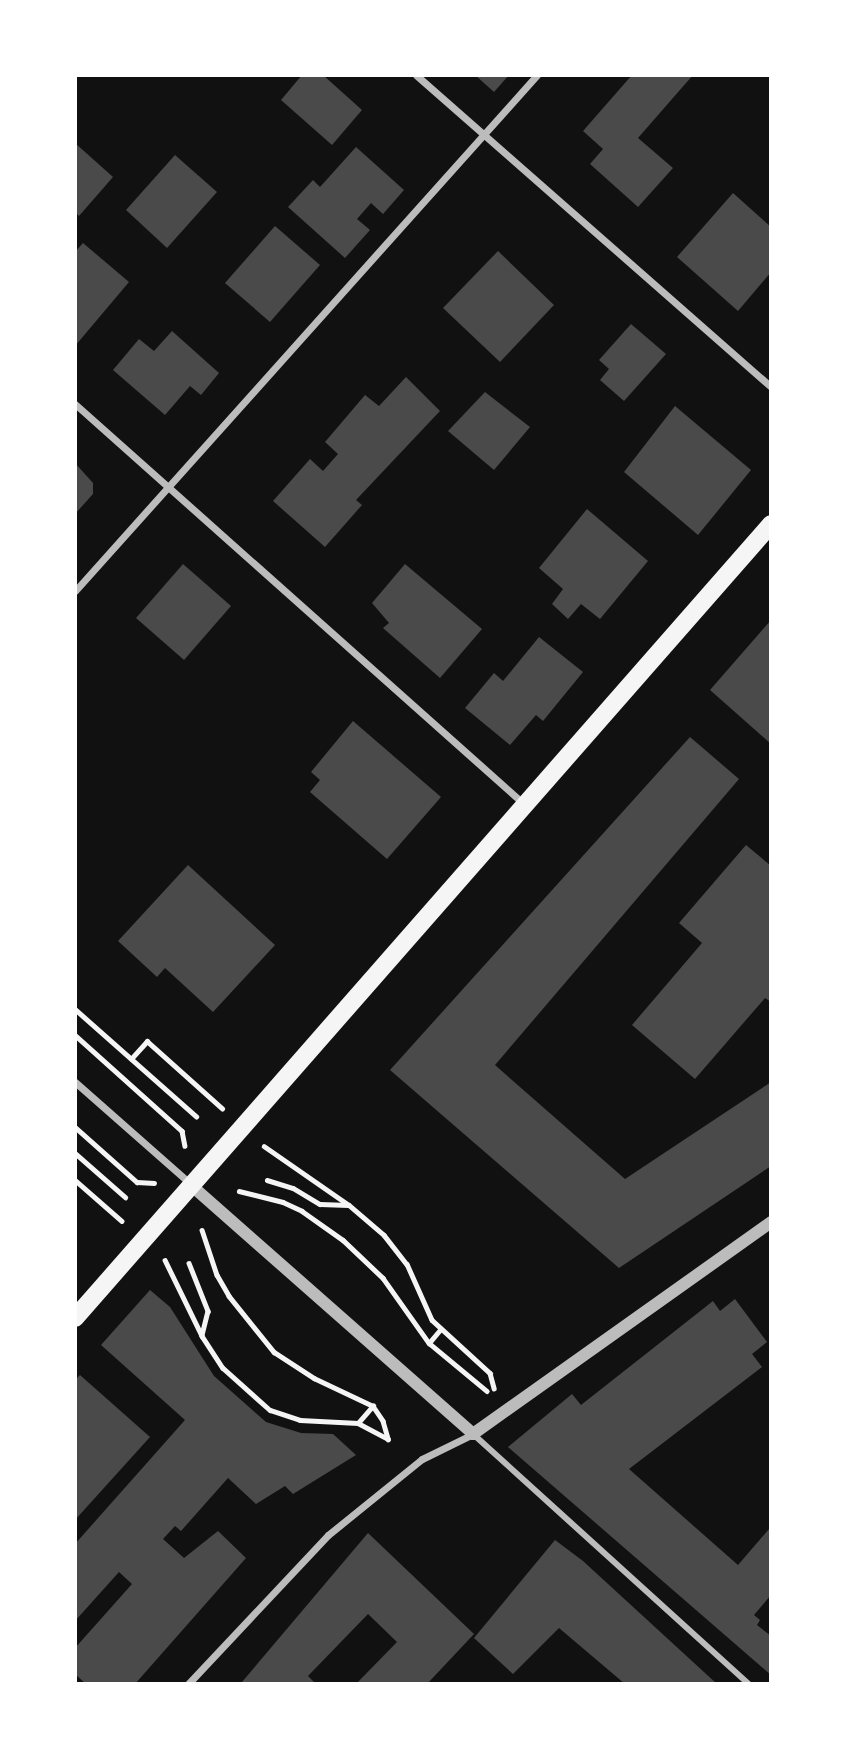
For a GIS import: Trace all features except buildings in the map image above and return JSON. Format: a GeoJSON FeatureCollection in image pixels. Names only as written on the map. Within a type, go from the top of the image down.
{"type":"FeatureCollection","features":[{"type":"Feature","properties":{"kind":"main road"},"geometry":{"type":"LineString","coordinates":[[75,1318],[771,524]]}},
{"type":"Feature","properties":{"kind":"street"},"geometry":{"type":"LineString","coordinates":[[416,75],[771,387]]}},
{"type":"Feature","properties":{"kind":"street"},"geometry":{"type":"LineString","coordinates":[[75,591],[537,75]]}},
{"type":"Feature","properties":{"kind":"street"},"geometry":{"type":"LineString","coordinates":[[75,404],[524,805]]}},
{"type":"Feature","properties":{"kind":"street"},"geometry":{"type":"LineString","coordinates":[[75,1082],[473,1434],[748,1684]]}},
{"type":"Feature","properties":{"kind":"street"},"geometry":{"type":"LineString","coordinates":[[188,1684],[328,1535],[422,1459],[473,1434],[771,1222]]}},
{"type":"Feature","properties":{"kind":"path"},"geometry":{"type":"LineString","coordinates":[[75,1009],[195,1116]]}},
{"type":"Feature","properties":{"kind":"path"},"geometry":{"type":"LineString","coordinates":[[75,1035],[182,1131],[202,1233],[217,1275],[249,1325],[284,1359],[314,1378],[373,1406],[383,1421],[388,1439],[358,1423],[300,1420],[270,1410],[223,1368],[202,1336],[165,1259]]}},
{"type":"Feature","properties":{"kind":"path"},"geometry":{"type":"LineString","coordinates":[[131,1059],[147,1041],[225,1111]]}},
{"type":"Feature","properties":{"kind":"path"},"geometry":{"type":"LineString","coordinates":[[75,1127],[137,1182],[240,1191],[283,1202],[302,1211],[364,1258],[429,1343],[483,1390],[495,1394],[490,1373],[432,1320],[407,1265],[384,1235],[349,1205],[264,1146]]}},
{"type":"Feature","properties":{"kind":"path"},"geometry":{"type":"LineString","coordinates":[[75,1153],[125,1197]]}},
{"type":"Feature","properties":{"kind":"path"},"geometry":{"type":"LineString","coordinates":[[75,1180],[125,1224]]}},
{"type":"Feature","properties":{"kind":"path"},"geometry":{"type":"LineString","coordinates":[[267,1180],[293,1188],[320,1204],[349,1205]]}},
{"type":"Feature","properties":{"kind":"path"},"geometry":{"type":"LineString","coordinates":[[189,1263],[208,1311],[202,1336]]}},
{"type":"Feature","properties":{"kind":"path"},"geometry":{"type":"LineString","coordinates":[[429,1343],[440,1330]]}},
{"type":"Feature","properties":{"kind":"path"},"geometry":{"type":"LineString","coordinates":[[358,1423],[373,1406]]}}]}
